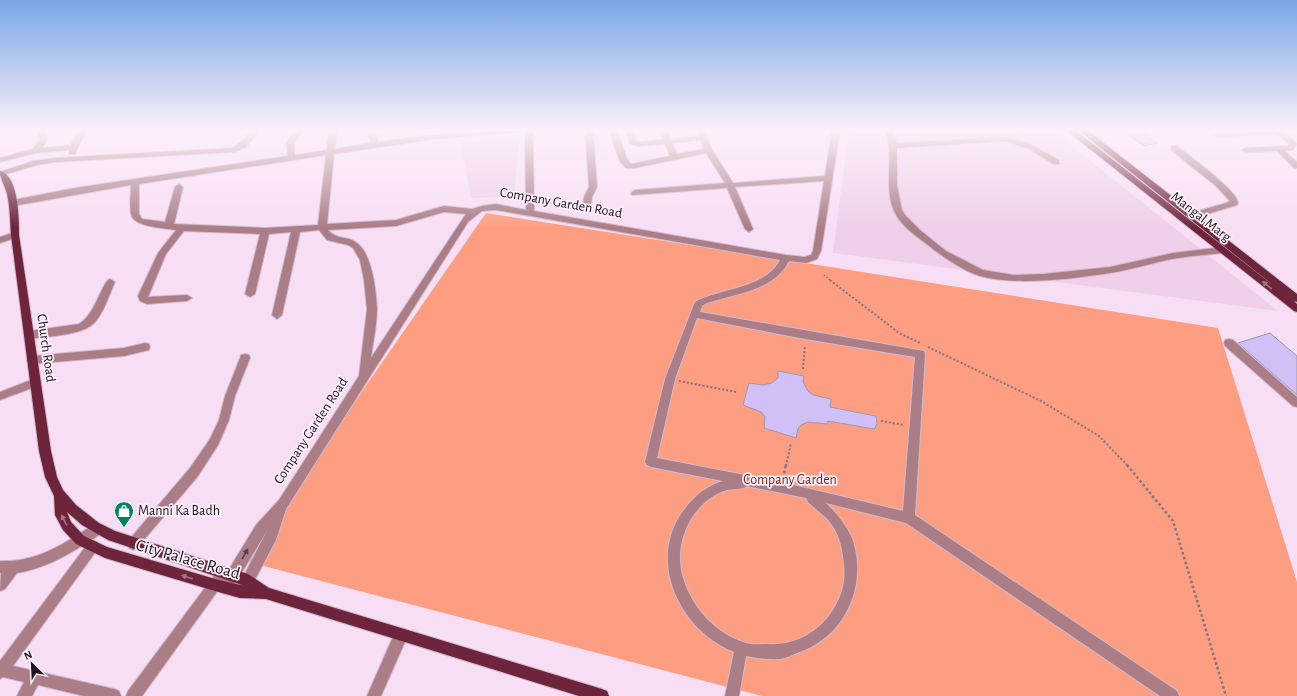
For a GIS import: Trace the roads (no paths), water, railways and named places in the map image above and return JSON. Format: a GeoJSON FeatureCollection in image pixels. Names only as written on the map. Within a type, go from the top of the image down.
{"type":"FeatureCollection","features":[{"type":"Feature","properties":{"kind":"main road","name":"Mangal Marg"},"geometry":{"type":"LineString","coordinates":[[1111,162],[1297,309]]}},
{"type":"Feature","properties":{"kind":"main road","name":"Mangal Marg"},"geometry":{"type":"LineString","coordinates":[[1123,162],[1297,299]]}},
{"type":"Feature","properties":{"kind":"main road","name":"Church Road"},"geometry":{"type":"LineString","coordinates":[[1,173],[7,182],[13,203],[32,360],[45,451],[53,483],[60,495],[80,517],[98,529]]}},
{"type":"Feature","properties":{"kind":"main road","name":"Church Road"},"geometry":{"type":"LineString","coordinates":[[60,495],[61,515],[67,526],[80,540]]}},
{"type":"Feature","properties":{"kind":"main road","name":"City Palace Road"},"geometry":{"type":"LineString","coordinates":[[98,529],[133,544],[228,575]]}},
{"type":"Feature","properties":{"kind":"main road","name":"City Palace Road"},"geometry":{"type":"LineString","coordinates":[[80,540],[105,552],[240,592],[266,593]]}},
{"type":"Feature","properties":{"kind":"main road"},"geometry":{"type":"LineString","coordinates":[[228,575],[248,580],[266,593],[602,696]]}},
{"type":"Feature","properties":{"kind":"street"},"geometry":{"type":"LineString","coordinates":[[6,162],[15,170]]}},
{"type":"Feature","properties":{"kind":"street"},"geometry":{"type":"LineString","coordinates":[[1,173],[41,162]]}},
{"type":"Feature","properties":{"kind":"street"},"geometry":{"type":"LineString","coordinates":[[13,203],[75,191],[263,162]]}},
{"type":"Feature","properties":{"kind":"street"},"geometry":{"type":"LineString","coordinates":[[329,162],[322,228],[330,238],[351,243],[356,246],[364,260],[370,280],[372,309],[364,378]]}},
{"type":"Feature","properties":{"kind":"street"},"geometry":{"type":"LineString","coordinates":[[529,162],[530,213]]}},
{"type":"Feature","properties":{"kind":"street"},"geometry":{"type":"LineString","coordinates":[[587,205],[588,198],[593,187],[591,162]]}},
{"type":"Feature","properties":{"kind":"street"},"geometry":{"type":"LineString","coordinates":[[625,162],[629,166],[649,162]]}},
{"type":"Feature","properties":{"kind":"street"},"geometry":{"type":"LineString","coordinates":[[716,162],[730,185],[749,229]]}},
{"type":"Feature","properties":{"kind":"street","name":"Company Garden Road"},"geometry":{"type":"LineString","coordinates":[[134,696],[220,586],[260,529],[283,504],[465,220],[472,212],[479,208],[496,207],[786,258],[806,260],[814,257],[817,251],[831,162]]}},
{"type":"Feature","properties":{"kind":"street"},"geometry":{"type":"LineString","coordinates":[[893,162],[894,185],[898,210],[902,217],[918,234],[943,253],[981,273],[1014,278],[1043,277],[1110,270],[1173,256],[1223,250]]}},
{"type":"Feature","properties":{"kind":"street"},"geometry":{"type":"LineString","coordinates":[[1191,216],[1234,203],[1234,200],[1219,184],[1192,162]]}},
{"type":"Feature","properties":{"kind":"street"},"geometry":{"type":"LineString","coordinates":[[635,193],[713,185],[828,178]]}},
{"type":"Feature","properties":{"kind":"street"},"geometry":{"type":"LineString","coordinates":[[135,182],[134,214],[136,219],[140,221],[169,224],[182,228],[266,231],[296,230],[396,223],[444,209],[472,212]]}},
{"type":"Feature","properties":{"kind":"street"},"geometry":{"type":"LineString","coordinates":[[644,196],[688,192],[730,185]]}},
{"type":"Feature","properties":{"kind":"street"},"geometry":{"type":"LineString","coordinates":[[169,224],[179,187]]}},
{"type":"Feature","properties":{"kind":"street"},"geometry":{"type":"LineString","coordinates":[[182,228],[162,254],[143,299],[147,301],[187,298]]}},
{"type":"Feature","properties":{"kind":"street"},"geometry":{"type":"LineString","coordinates":[[277,315],[296,230]]}},
{"type":"Feature","properties":{"kind":"street"},"geometry":{"type":"LineString","coordinates":[[250,294],[255,268],[266,231]]}},
{"type":"Feature","properties":{"kind":"street"},"geometry":{"type":"LineString","coordinates":[[0,240],[16,235]]}},
{"type":"Feature","properties":{"kind":"street"},"geometry":{"type":"LineString","coordinates":[[786,258],[784,264],[770,277],[753,286],[698,304],[670,379],[651,462],[780,487],[909,518],[1172,696]]}},
{"type":"Feature","properties":{"kind":"street"},"geometry":{"type":"LineString","coordinates":[[29,335],[81,327],[89,324],[98,312],[110,282]]}},
{"type":"Feature","properties":{"kind":"street"},"geometry":{"type":"LineString","coordinates":[[694,314],[805,335],[920,354],[909,518]]}},
{"type":"Feature","properties":{"kind":"street"},"geometry":{"type":"LineString","coordinates":[[1229,343],[1297,403]]}},
{"type":"Feature","properties":{"kind":"street"},"geometry":{"type":"LineString","coordinates":[[32,360],[124,352],[145,347]]}},
{"type":"Feature","properties":{"kind":"street"},"geometry":{"type":"LineString","coordinates":[[133,544],[184,484],[214,442],[224,420],[230,396],[245,358]]}},
{"type":"Feature","properties":{"kind":"street"},"geometry":{"type":"LineString","coordinates":[[0,396],[36,382]]}},
{"type":"Feature","properties":{"kind":"street"},"geometry":{"type":"LineString","coordinates":[[752,482],[731,484],[714,489],[699,500],[686,514],[678,531],[673,550],[674,570],[679,591],[690,610],[705,627],[724,642],[747,650],[772,652],[796,648],[817,638],[834,624],[845,605],[852,585],[852,563],[847,542],[837,522],[824,505],[806,494]]}},
{"type":"Feature","properties":{"kind":"street","name":"Company Garden Road"},"geometry":{"type":"LineString","coordinates":[[240,592],[272,536],[283,504]]}},
{"type":"Feature","properties":{"kind":"street"},"geometry":{"type":"LineString","coordinates":[[0,585],[6,568],[47,559],[98,529]]}},
{"type":"Feature","properties":{"kind":"street"},"geometry":{"type":"LineString","coordinates":[[93,546],[0,671],[35,677],[94,694],[114,696]]}},
{"type":"Feature","properties":{"kind":"street"},"geometry":{"type":"LineString","coordinates":[[374,696],[401,635]]}},
{"type":"Feature","properties":{"kind":"street"},"geometry":{"type":"LineString","coordinates":[[732,696],[741,648]]}},
{"type":"Feature","properties":{"kind":"street"},"geometry":{"type":"LineString","coordinates":[[24,696],[35,677]]}},
{"type":"Feature","properties":{"kind":"place","name":"Manni Ka Badh"},"geometry":{"type":"Point","coordinates":[124,528]}},
{"type":"Feature","properties":{"kind":"park label","name":"Company Garden"},"geometry":{"type":"Point","coordinates":[790,480]}}]}
